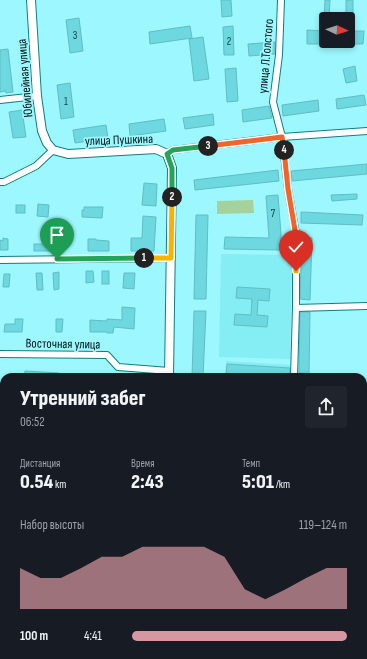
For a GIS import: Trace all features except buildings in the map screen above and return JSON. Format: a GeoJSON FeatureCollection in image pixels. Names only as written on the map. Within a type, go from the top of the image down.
{"type":"FeatureCollection","features":[{"type":"Feature","properties":{"kind":"main road","name":"Юбилейная улица"},"geometry":{"type":"LineString","coordinates":[[31,0],[36,96],[42,131],[47,143],[53,150]]}},
{"type":"Feature","properties":{"kind":"main road","name":"улица Пушкина"},"geometry":{"type":"LineString","coordinates":[[53,150],[68,154],[156,149],[167,154]]}},
{"type":"Feature","properties":{"kind":"main road"},"geometry":{"type":"LineString","coordinates":[[167,154],[172,168],[169,373]]}},
{"type":"Feature","properties":{"kind":"street","name":"улица Л.Толстого"},"geometry":{"type":"LineString","coordinates":[[281,0],[279,55],[273,102],[282,137],[288,189],[296,234],[294,373]]}},
{"type":"Feature","properties":{"kind":"street"},"geometry":{"type":"LineString","coordinates":[[0,100],[36,96]]}},
{"type":"Feature","properties":{"kind":"street","name":"улица Пушкина"},"geometry":{"type":"LineString","coordinates":[[167,154],[173,150],[282,137],[367,131]]}},
{"type":"Feature","properties":{"kind":"street"},"geometry":{"type":"LineString","coordinates":[[0,182],[4,182],[36,166],[53,150]]}},
{"type":"Feature","properties":{"kind":"street"},"geometry":{"type":"LineString","coordinates":[[0,260],[171,258]]}},
{"type":"Feature","properties":{"kind":"street"},"geometry":{"type":"LineString","coordinates":[[296,308],[367,306]]}},
{"type":"Feature","properties":{"kind":"street","name":"Восточная улица"},"geometry":{"type":"LineString","coordinates":[[0,354],[107,355],[118,367],[162,373]]}},
{"type":"Feature","properties":{"kind":"shaded area"},"geometry":{"type":"Polygon","coordinates":[[[221,254],[292,255],[290,359],[219,357],[221,254]]]}},
{"type":"Feature","properties":{"kind":"shaded area"},"geometry":{"type":"Polygon","coordinates":[[[226,361],[293,365],[292,373],[225,373],[226,361]]]}},
{"type":"Feature","properties":{"kind":"green space"},"geometry":{"type":"Polygon","coordinates":[[[253,200],[254,213],[217,214],[217,201],[253,200]]]}},
{"type":"Feature","properties":{"kind":"route"},"geometry":{"type":"LineString","coordinates":[[57,259],[171,258],[172,168],[167,154],[173,150],[282,137],[288,189],[296,234],[296,271]]}}]}
